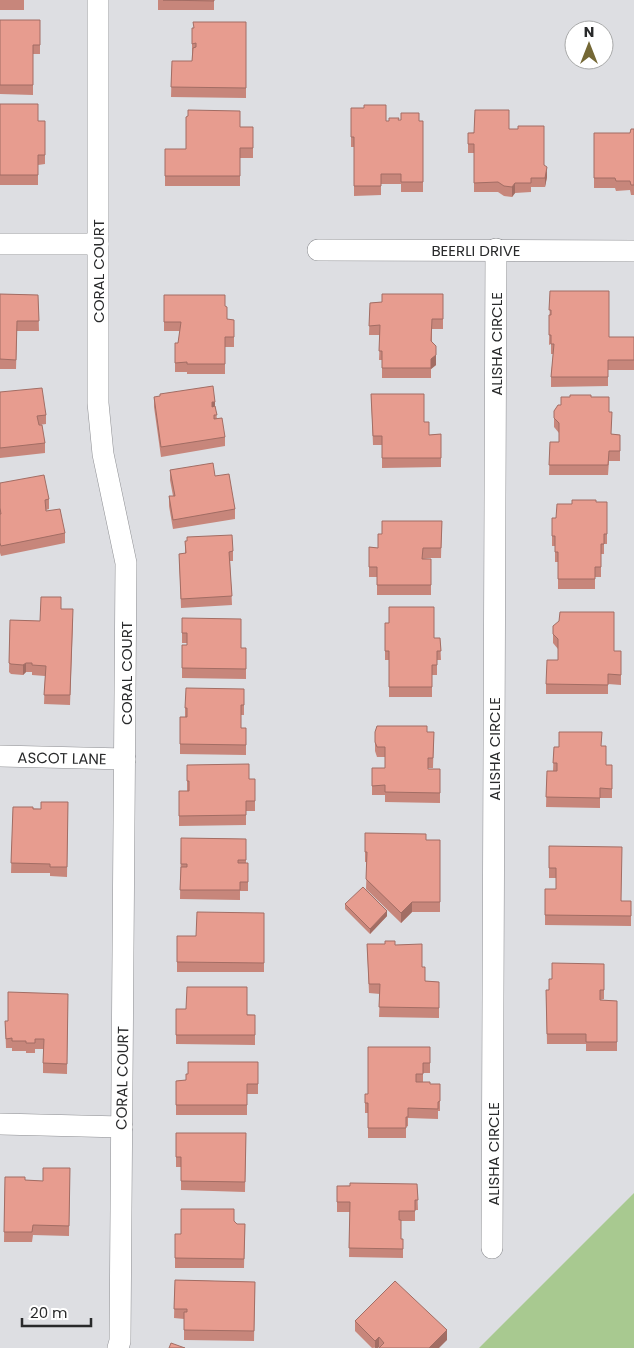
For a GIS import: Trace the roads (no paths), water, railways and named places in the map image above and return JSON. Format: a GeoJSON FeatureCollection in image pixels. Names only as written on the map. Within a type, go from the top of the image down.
{"type":"FeatureCollection","features":[{"type":"Feature","properties":{"kind":"street","name":"CORAL COURT"},"geometry":{"type":"LineString","coordinates":[[98,0],[98,403],[103,454],[126,563],[120,1341],[118,1348]]}},
{"type":"Feature","properties":{"kind":"street"},"geometry":{"type":"LineString","coordinates":[[0,244],[98,244]]}},
{"type":"Feature","properties":{"kind":"street","name":"BEERLI DRIVE"},"geometry":{"type":"LineString","coordinates":[[318,250],[496,249],[634,251]]}},
{"type":"Feature","properties":{"kind":"street","name":"ALISHA CIRCLE"},"geometry":{"type":"LineString","coordinates":[[492,1248],[496,249]]}},
{"type":"Feature","properties":{"kind":"street","name":"ASCOT LANE"},"geometry":{"type":"LineString","coordinates":[[0,756],[125,759]]}},
{"type":"Feature","properties":{"kind":"street"},"geometry":{"type":"LineString","coordinates":[[0,1124],[122,1127]]}}]}
